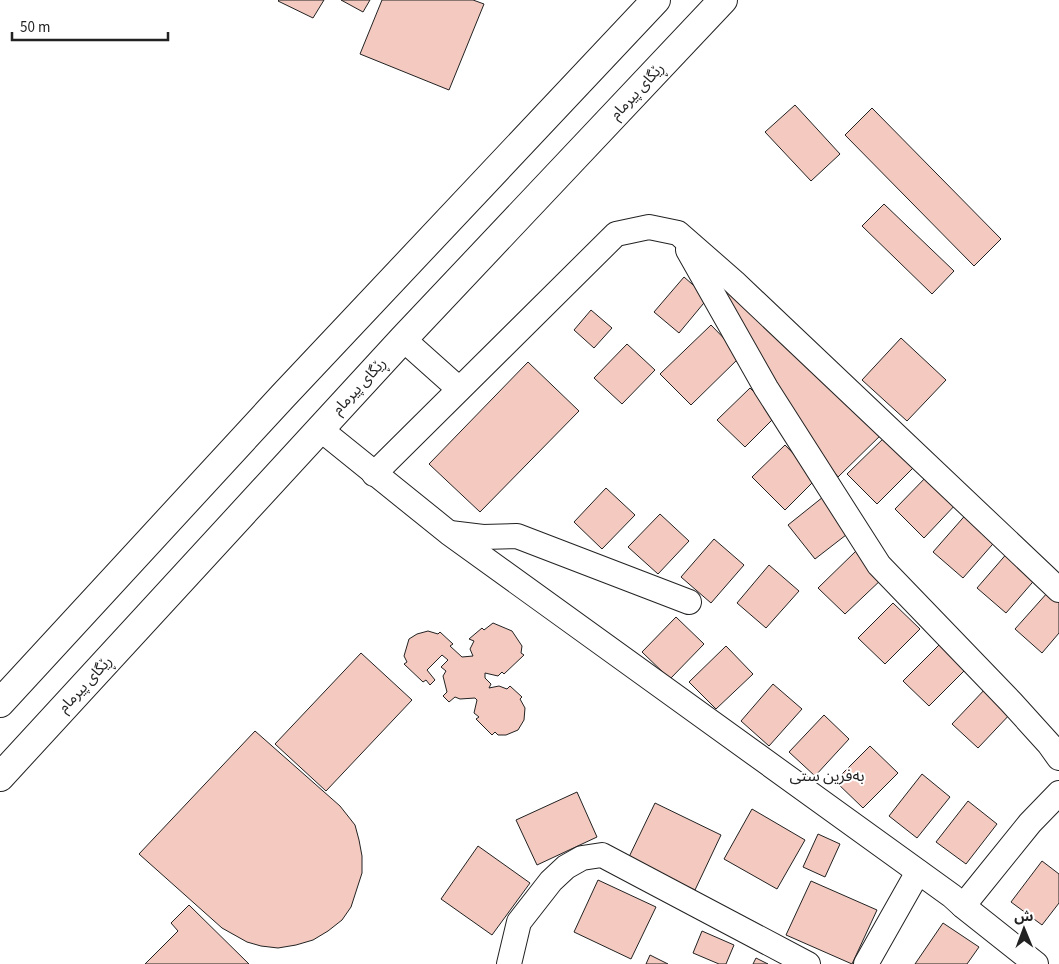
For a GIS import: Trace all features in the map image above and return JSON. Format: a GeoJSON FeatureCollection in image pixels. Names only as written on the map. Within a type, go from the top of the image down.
{"type":"FeatureCollection","features":[{"type":"Feature","properties":{"kind":"highway"},"geometry":{"type":"LineString","coordinates":[[0,702],[290,389],[656,0]]}},
{"type":"Feature","properties":{"kind":"highway","name":"ڕێگای پیرمام"},"geometry":{"type":"LineString","coordinates":[[0,777],[402,339],[723,0]]}},
{"type":"Feature","properties":{"kind":"street"},"geometry":{"type":"LineString","coordinates":[[374,474],[616,234],[649,227],[678,233],[734,282],[1059,590]]}},
{"type":"Feature","properties":{"kind":"street"},"geometry":{"type":"LineString","coordinates":[[678,233],[766,388],[879,566],[1011,702],[1050,744],[1059,758]]}},
{"type":"Feature","properties":{"kind":"street"},"geometry":{"type":"LineString","coordinates":[[402,339],[459,390]]}},
{"type":"Feature","properties":{"kind":"street"},"geometry":{"type":"LineString","coordinates":[[320,429],[449,533],[952,896],[1036,964]]}},
{"type":"Feature","properties":{"kind":"street"},"geometry":{"type":"LineString","coordinates":[[449,533],[483,537],[518,536],[688,602]]}},
{"type":"Feature","properties":{"kind":"street"},"geometry":{"type":"LineString","coordinates":[[963,906],[1030,823],[1059,793]]}},
{"type":"Feature","properties":{"kind":"street"},"geometry":{"type":"LineString","coordinates":[[509,964],[519,922],[551,881],[566,867],[582,858],[602,855],[808,964]]}},
{"type":"Feature","properties":{"kind":"street"},"geometry":{"type":"LineString","coordinates":[[866,964],[918,872]]}},
{"type":"Feature","properties":{"kind":"building"},"geometry":{"type":"Polygon","coordinates":[[[279,0],[324,0],[313,18],[279,0]]]}},
{"type":"Feature","properties":{"kind":"building"},"geometry":{"type":"Polygon","coordinates":[[[341,0],[370,0],[363,12],[341,0]]]}},
{"type":"Feature","properties":{"kind":"building"},"geometry":{"type":"Polygon","coordinates":[[[382,0],[473,0],[484,4],[449,90],[360,54],[382,0]]]}},
{"type":"Feature","properties":{"kind":"building"},"geometry":{"type":"Polygon","coordinates":[[[795,105],[840,154],[811,181],[765,132],[795,105]]]}},
{"type":"Feature","properties":{"kind":"building"},"geometry":{"type":"Polygon","coordinates":[[[872,108],[1001,239],[974,266],[845,135],[872,108]]]}},
{"type":"Feature","properties":{"kind":"building"},"geometry":{"type":"Polygon","coordinates":[[[884,204],[954,271],[932,294],[862,226],[884,204]]]}},
{"type":"Feature","properties":{"kind":"building"},"geometry":{"type":"Polygon","coordinates":[[[684,277],[708,298],[679,333],[654,312],[684,277]]]}},
{"type":"Feature","properties":{"kind":"building"},"geometry":{"type":"Polygon","coordinates":[[[728,291],[885,431],[838,477],[804,434],[725,295],[728,291]]]}},
{"type":"Feature","properties":{"kind":"building"},"geometry":{"type":"Polygon","coordinates":[[[591,310],[612,328],[594,348],[574,330],[591,310]]]}},
{"type":"Feature","properties":{"kind":"building"},"geometry":{"type":"Polygon","coordinates":[[[711,325],[741,356],[691,405],[660,374],[711,325]]]}},
{"type":"Feature","properties":{"kind":"building"},"geometry":{"type":"Polygon","coordinates":[[[901,338],[946,380],[907,421],[862,380],[901,338]]]}},
{"type":"Feature","properties":{"kind":"building"},"geometry":{"type":"Polygon","coordinates":[[[627,344],[655,370],[622,404],[594,378],[627,344]]]}},
{"type":"Feature","properties":{"kind":"building"},"geometry":{"type":"Polygon","coordinates":[[[528,362],[579,411],[480,512],[429,464],[528,362]]]}},
{"type":"Feature","properties":{"kind":"building"},"geometry":{"type":"Polygon","coordinates":[[[750,388],[777,415],[745,447],[717,420],[750,388]]]}},
{"type":"Feature","properties":{"kind":"building"},"geometry":{"type":"Polygon","coordinates":[[[887,435],[917,464],[877,504],[847,474],[887,435]]]}},
{"type":"Feature","properties":{"kind":"building"},"geometry":{"type":"Polygon","coordinates":[[[785,445],[817,478],[785,510],[752,477],[785,445]]]}},
{"type":"Feature","properties":{"kind":"building"},"geometry":{"type":"Polygon","coordinates":[[[929,474],[958,502],[924,538],[895,509],[929,474]]]}},
{"type":"Feature","properties":{"kind":"building"},"geometry":{"type":"Polygon","coordinates":[[[606,488],[635,515],[602,549],[574,522],[606,488]]]}},
{"type":"Feature","properties":{"kind":"building"},"geometry":{"type":"Polygon","coordinates":[[[828,493],[855,528],[815,559],[788,525],[828,493]]]}},
{"type":"Feature","properties":{"kind":"building"},"geometry":{"type":"Polygon","coordinates":[[[969,511],[999,537],[963,578],[933,552],[969,511]]]}},
{"type":"Feature","properties":{"kind":"building"},"geometry":{"type":"Polygon","coordinates":[[[660,514],[689,541],[658,574],[628,547],[660,514]]]}},
{"type":"Feature","properties":{"kind":"building"},"geometry":{"type":"Polygon","coordinates":[[[714,539],[744,565],[711,603],[681,577],[714,539]]]}},
{"type":"Feature","properties":{"kind":"building"},"geometry":{"type":"Polygon","coordinates":[[[857,550],[884,577],[845,614],[818,588],[857,550]]]}},
{"type":"Feature","properties":{"kind":"building"},"geometry":{"type":"Polygon","coordinates":[[[1009,551],[1038,576],[1006,613],[977,588],[1009,551]]]}},
{"type":"Feature","properties":{"kind":"building"},"geometry":{"type":"Polygon","coordinates":[[[769,565],[799,591],[766,628],[737,603],[769,565]]]}},
{"type":"Feature","properties":{"kind":"building"},"geometry":{"type":"Polygon","coordinates":[[[1048,592],[1059,601],[1059,633],[1042,653],[1015,629],[1048,592]]]}},
{"type":"Feature","properties":{"kind":"building"},"geometry":{"type":"Polygon","coordinates":[[[893,603],[920,629],[885,664],[858,638],[893,603]]]}},
{"type":"Feature","properties":{"kind":"building"},"geometry":{"type":"Polygon","coordinates":[[[676,617],[704,644],[670,679],[642,652],[676,617]]]}},
{"type":"Feature","properties":{"kind":"building"},"geometry":{"type":"Polygon","coordinates":[[[493,623],[512,631],[522,646],[521,653],[524,655],[504,674],[502,672],[498,676],[485,673],[485,678],[491,684],[489,688],[499,686],[507,689],[510,686],[522,697],[520,699],[525,708],[524,720],[518,730],[506,735],[498,735],[495,732],[492,735],[476,719],[479,717],[474,713],[477,700],[475,698],[460,699],[455,697],[449,702],[443,696],[447,692],[443,676],[446,671],[441,667],[448,660],[442,655],[427,670],[435,680],[430,685],[426,680],[423,682],[404,664],[407,662],[404,656],[409,639],[417,634],[428,631],[438,634],[440,632],[453,644],[450,646],[462,657],[473,656],[470,649],[474,641],[469,639],[482,628],[484,630],[493,623]]]}},
{"type":"Feature","properties":{"kind":"building"},"geometry":{"type":"Polygon","coordinates":[[[941,643],[966,669],[929,706],[903,681],[941,643]]]}},
{"type":"Feature","properties":{"kind":"building"},"geometry":{"type":"Polygon","coordinates":[[[726,646],[753,674],[716,709],[689,682],[726,646]]]}},
{"type":"Feature","properties":{"kind":"building"},"geometry":{"type":"Polygon","coordinates":[[[361,653],[412,700],[326,791],[275,744],[361,653]]]}},
{"type":"Feature","properties":{"kind":"building"},"geometry":{"type":"Polygon","coordinates":[[[773,684],[802,709],[769,746],[741,721],[773,684]]]}},
{"type":"Feature","properties":{"kind":"building"},"geometry":{"type":"Polygon","coordinates":[[[987,687],[1013,711],[978,748],[952,724],[987,687]]]}},
{"type":"Feature","properties":{"kind":"building"},"geometry":{"type":"Polygon","coordinates":[[[824,715],[849,739],[815,776],[789,752],[824,715]]]}},
{"type":"Feature","properties":{"kind":"building"},"geometry":{"type":"Polygon","coordinates":[[[255,731],[340,806],[355,825],[362,856],[362,873],[351,907],[342,920],[313,940],[278,948],[247,942],[222,928],[139,854],[255,731]]]}},
{"type":"Feature","properties":{"kind":"building"},"geometry":{"type":"Polygon","coordinates":[[[870,746],[898,773],[863,808],[835,781],[870,746]]]}},
{"type":"Feature","properties":{"kind":"building"},"geometry":{"type":"Polygon","coordinates":[[[922,774],[950,797],[917,838],[889,816],[922,774]]]}},
{"type":"Feature","properties":{"kind":"building"},"geometry":{"type":"Polygon","coordinates":[[[577,792],[597,837],[537,865],[516,820],[577,792]]]}},
{"type":"Feature","properties":{"kind":"building"},"geometry":{"type":"Polygon","coordinates":[[[968,801],[997,824],[966,864],[936,842],[968,801]]]}},
{"type":"Feature","properties":{"kind":"building"},"geometry":{"type":"Polygon","coordinates":[[[655,803],[721,835],[695,890],[628,859],[655,803]]]}},
{"type":"Feature","properties":{"kind":"building"},"geometry":{"type":"Polygon","coordinates":[[[752,809],[805,840],[777,889],[724,859],[752,809]]]}},
{"type":"Feature","properties":{"kind":"building"},"geometry":{"type":"Polygon","coordinates":[[[818,834],[840,844],[825,877],[803,867],[818,834]]]}},
{"type":"Feature","properties":{"kind":"building"},"geometry":{"type":"Polygon","coordinates":[[[478,846],[530,883],[492,935],[441,899],[478,846]]]}},
{"type":"Feature","properties":{"kind":"building"},"geometry":{"type":"Polygon","coordinates":[[[1042,861],[1059,874],[1059,903],[1042,925],[1011,902],[1042,861]]]}},
{"type":"Feature","properties":{"kind":"building"},"geometry":{"type":"Polygon","coordinates":[[[598,880],[656,907],[631,959],[574,932],[598,880]]]}},
{"type":"Feature","properties":{"kind":"building"},"geometry":{"type":"Polygon","coordinates":[[[811,881],[877,910],[852,964],[786,935],[811,881]]]}},
{"type":"Feature","properties":{"kind":"building"},"geometry":{"type":"Polygon","coordinates":[[[189,905],[249,964],[145,964],[178,931],[171,923],[189,905]]]}},
{"type":"Feature","properties":{"kind":"building"},"geometry":{"type":"Polygon","coordinates":[[[943,923],[979,947],[967,964],[915,964],[943,923]]]}},
{"type":"Feature","properties":{"kind":"building"},"geometry":{"type":"Polygon","coordinates":[[[702,931],[734,945],[726,964],[719,964],[693,953],[702,931]]]}},
{"type":"Feature","properties":{"kind":"building"},"geometry":{"type":"Polygon","coordinates":[[[650,955],[668,964],[646,964],[650,955]]]}},
{"type":"Feature","properties":{"kind":"building"},"geometry":{"type":"Polygon","coordinates":[[[756,958],[768,964],[753,964],[756,958]]]}},
{"type":"Feature","properties":{"kind":"district","name":"به‌فرین ستی"},"geometry":{"type":"Point","coordinates":[827,775]}}]}
